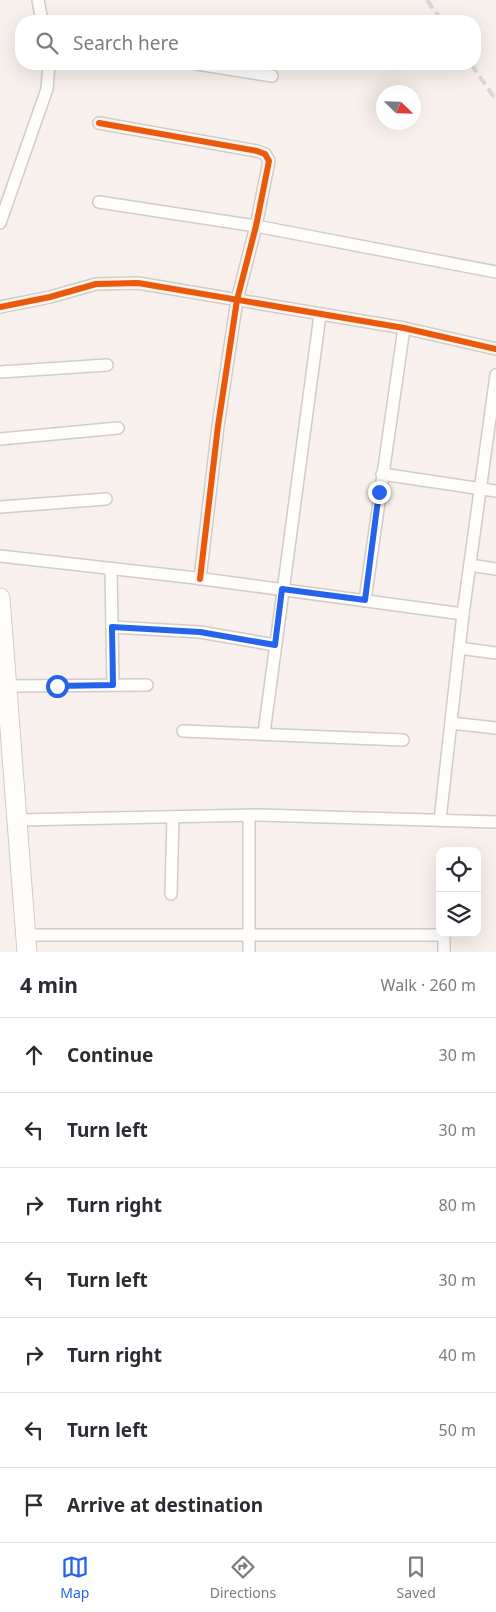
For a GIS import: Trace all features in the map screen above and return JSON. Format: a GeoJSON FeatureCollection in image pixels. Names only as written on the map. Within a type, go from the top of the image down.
{"type":"FeatureCollection","features":[{"type":"Feature","properties":{"kind":"main road"},"geometry":{"type":"LineString","coordinates":[[0,598],[26,943]]}},
{"type":"Feature","properties":{"kind":"street"},"geometry":{"type":"LineString","coordinates":[[38,0],[41,15]]}},
{"type":"Feature","properties":{"kind":"street"},"geometry":{"type":"LineString","coordinates":[[0,223],[47,88],[48,70]]}},
{"type":"Feature","properties":{"kind":"street"},"geometry":{"type":"LineString","coordinates":[[235,70],[272,76]]}},
{"type":"Feature","properties":{"kind":"street"},"geometry":{"type":"LineString","coordinates":[[99,123],[258,151],[265,154],[269,161],[256,226],[236,300],[218,426],[200,578]]}},
{"type":"Feature","properties":{"kind":"street"},"geometry":{"type":"LineString","coordinates":[[99,202],[256,226],[496,272]]}},
{"type":"Feature","properties":{"kind":"street"},"geometry":{"type":"LineString","coordinates":[[0,307],[50,298],[96,284],[117,282],[404,328],[496,348]]}},
{"type":"Feature","properties":{"kind":"street"},"geometry":{"type":"LineString","coordinates":[[264,732],[320,315]]}},
{"type":"Feature","properties":{"kind":"street"},"geometry":{"type":"LineString","coordinates":[[365,600],[404,328]]}},
{"type":"Feature","properties":{"kind":"street"},"geometry":{"type":"LineString","coordinates":[[0,372],[107,365]]}},
{"type":"Feature","properties":{"kind":"street"},"geometry":{"type":"LineString","coordinates":[[440,820],[463,614],[480,489],[493,423],[496,375]]}},
{"type":"Feature","properties":{"kind":"street"},"geometry":{"type":"LineString","coordinates":[[0,439],[118,428]]}},
{"type":"Feature","properties":{"kind":"street"},"geometry":{"type":"LineString","coordinates":[[382,474],[496,491]]}},
{"type":"Feature","properties":{"kind":"street"},"geometry":{"type":"LineString","coordinates":[[0,507],[106,499]]}},
{"type":"Feature","properties":{"kind":"street"},"geometry":{"type":"LineString","coordinates":[[0,556],[200,578],[463,614]]}},
{"type":"Feature","properties":{"kind":"street"},"geometry":{"type":"LineString","coordinates":[[470,565],[496,569]]}},
{"type":"Feature","properties":{"kind":"street"},"geometry":{"type":"LineString","coordinates":[[110,569],[113,685]]}},
{"type":"Feature","properties":{"kind":"street"},"geometry":{"type":"LineString","coordinates":[[112,627],[200,632],[275,645]]}},
{"type":"Feature","properties":{"kind":"street"},"geometry":{"type":"LineString","coordinates":[[459,648],[496,653]]}},
{"type":"Feature","properties":{"kind":"street"},"geometry":{"type":"LineString","coordinates":[[7,686],[147,684]]}},
{"type":"Feature","properties":{"kind":"street"},"geometry":{"type":"LineString","coordinates":[[451,723],[496,728]]}},
{"type":"Feature","properties":{"kind":"street"},"geometry":{"type":"LineString","coordinates":[[183,731],[264,732],[403,740]]}},
{"type":"Feature","properties":{"kind":"street"},"geometry":{"type":"LineString","coordinates":[[17,820],[249,815],[496,822]]}},
{"type":"Feature","properties":{"kind":"street"},"geometry":{"type":"LineString","coordinates":[[249,815],[249,952]]}},
{"type":"Feature","properties":{"kind":"street"},"geometry":{"type":"LineString","coordinates":[[171,894],[173,816]]}},
{"type":"Feature","properties":{"kind":"street"},"geometry":{"type":"LineString","coordinates":[[26,943],[248,935],[436,934]]}},
{"type":"Feature","properties":{"kind":"street"},"geometry":{"type":"LineString","coordinates":[[444,937],[444,952]]}},
{"type":"Feature","properties":{"kind":"railway"},"geometry":{"type":"LineString","coordinates":[[427,0],[438,15]]}},
{"type":"Feature","properties":{"kind":"railway"},"geometry":{"type":"LineString","coordinates":[[475,70],[496,100]]}},
{"type":"Feature","properties":{"kind":"cycle path"},"geometry":{"type":"LineString","coordinates":[[99,123],[257,151],[265,154],[269,161],[256,226],[237,300],[218,426],[200,579]]}},
{"type":"Feature","properties":{"kind":"cycle path"},"geometry":{"type":"LineString","coordinates":[[0,307],[50,297],[96,284],[138,283],[404,328],[496,349]]}},
{"type":"Feature","properties":{"kind":"route"},"geometry":{"type":"LineString","coordinates":[[57,686],[113,685],[112,627],[200,632],[275,645],[282,589],[365,600],[379,492]]}}]}
